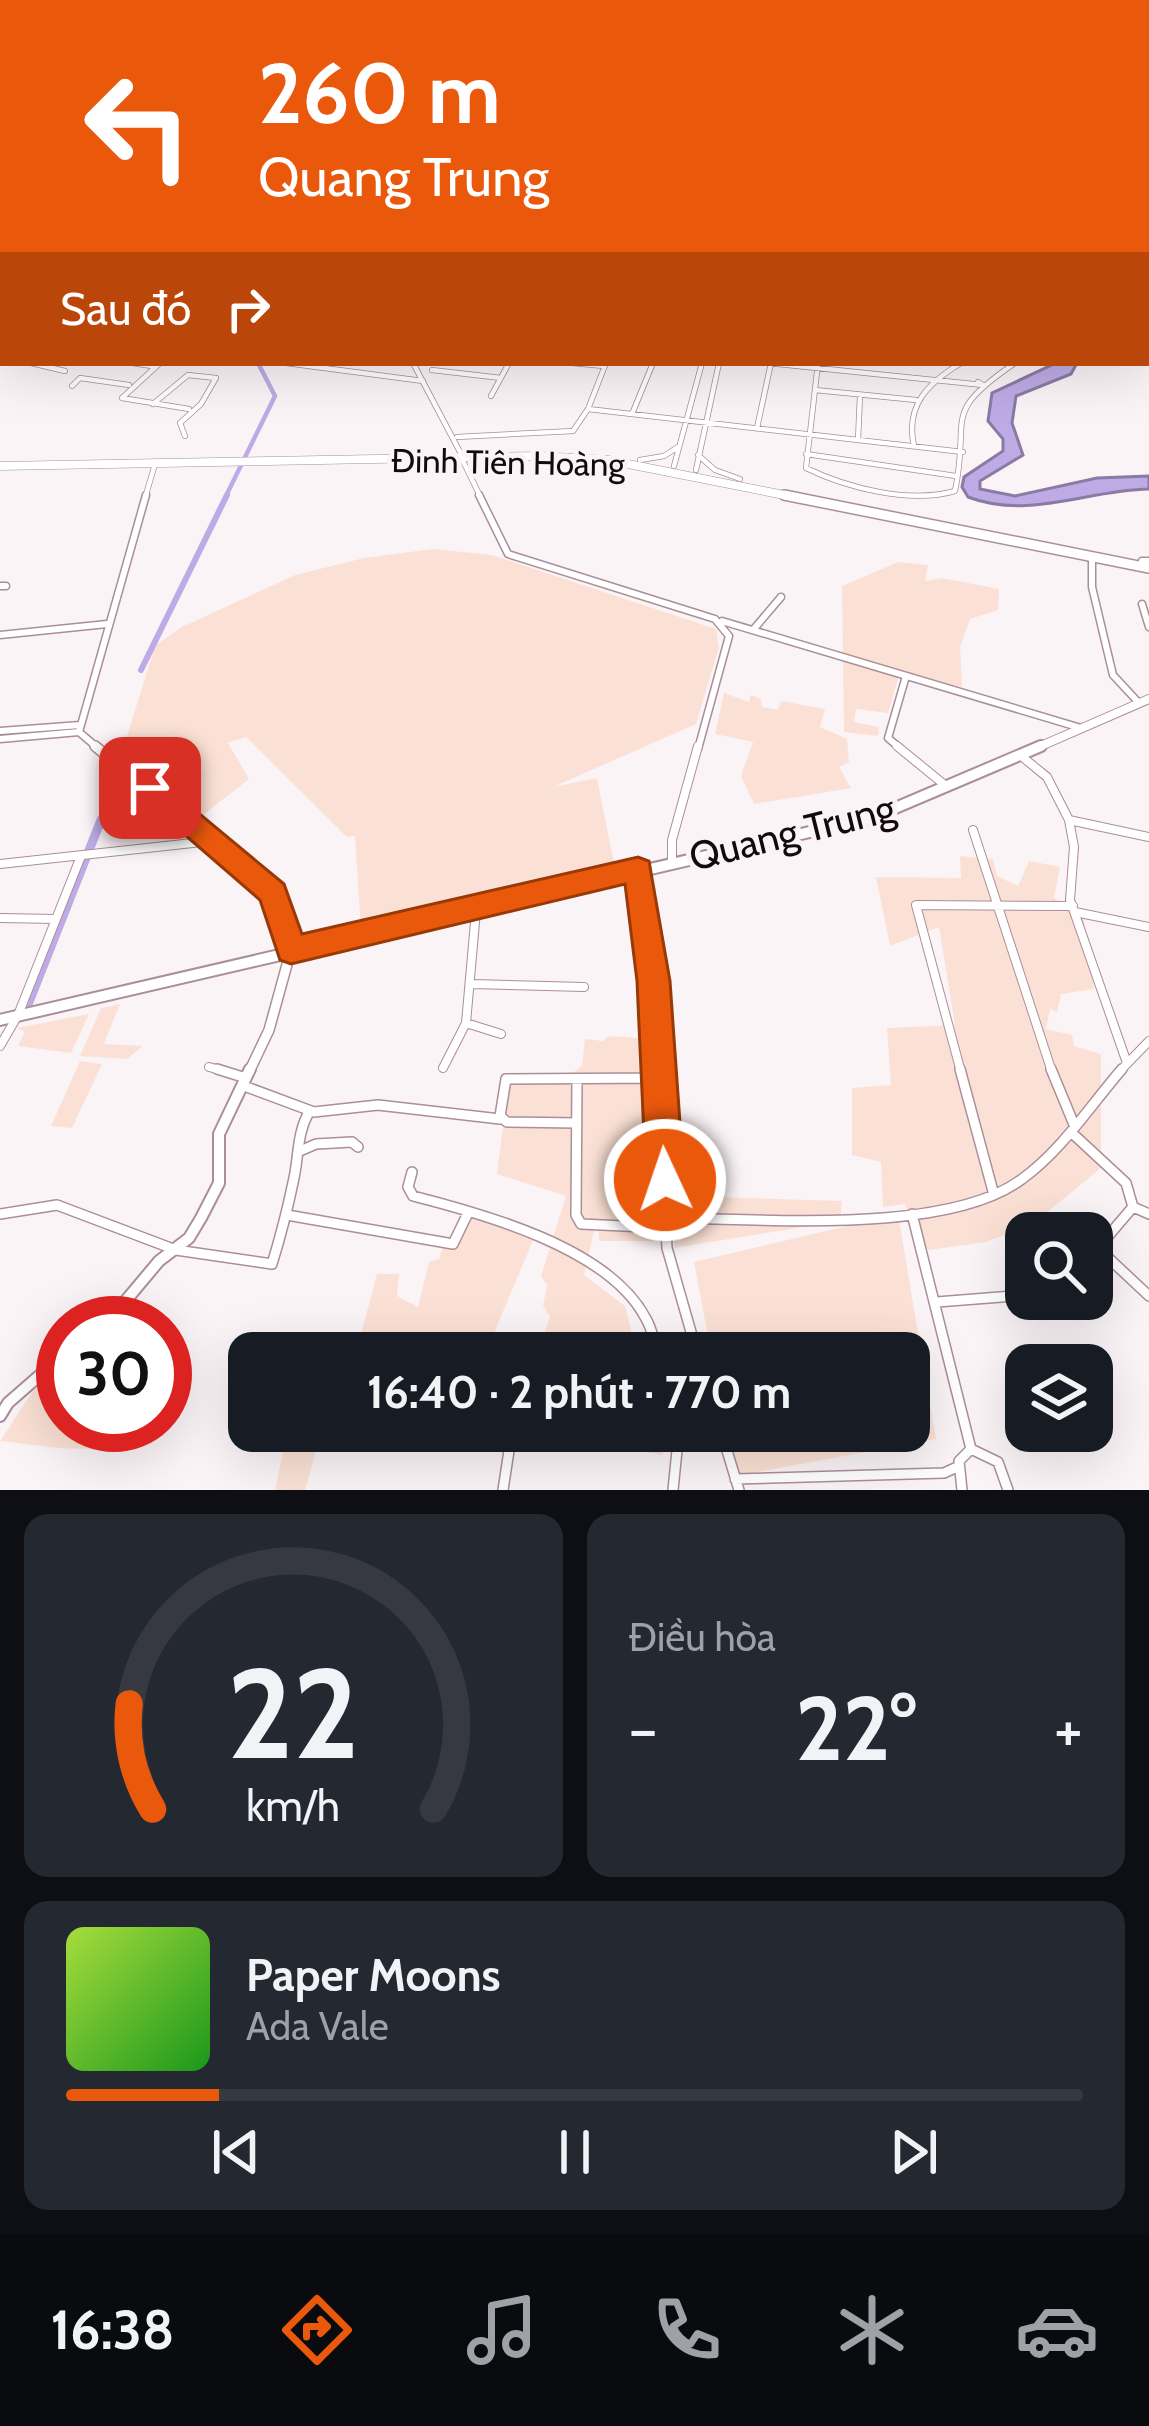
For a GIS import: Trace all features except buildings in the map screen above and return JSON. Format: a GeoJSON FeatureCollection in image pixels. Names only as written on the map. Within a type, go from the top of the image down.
{"type":"FeatureCollection","features":[{"type":"Feature","properties":{"kind":"highway","name":"Đinh Tiên Hoàng"},"geometry":{"type":"LineString","coordinates":[[0,464],[579,453],[740,478],[1147,563]]}},
{"type":"Feature","properties":{"kind":"highway","name":"Đinh Tiên Hoàng"},"geometry":{"type":"LineString","coordinates":[[460,455],[608,460],[1092,557],[1147,563]]}},
{"type":"Feature","properties":{"kind":"highway","name":"Đinh Tiên Hoàng"},"geometry":{"type":"LineString","coordinates":[[0,464],[235,460]]}},
{"type":"Feature","properties":{"kind":"main road","name":"Quang Trung"},"geometry":{"type":"LineString","coordinates":[[0,1020],[874,817],[1144,701]]}},
{"type":"Feature","properties":{"kind":"street"},"geometry":{"type":"LineString","coordinates":[[46,366],[65,370]]}},
{"type":"Feature","properties":{"kind":"street"},"geometry":{"type":"LineString","coordinates":[[157,366],[131,386],[123,399],[189,410]]}},
{"type":"Feature","properties":{"kind":"street"},"geometry":{"type":"LineString","coordinates":[[313,366],[423,381]]}},
{"type":"Feature","properties":{"kind":"street"},"geometry":{"type":"LineString","coordinates":[[348,371],[349,366]]}},
{"type":"Feature","properties":{"kind":"street"},"geometry":{"type":"LineString","coordinates":[[415,366],[439,415],[457,437],[460,455],[508,554],[1081,728]]}},
{"type":"Feature","properties":{"kind":"street"},"geometry":{"type":"LineString","coordinates":[[491,396],[508,366]]}},
{"type":"Feature","properties":{"kind":"street"},"geometry":{"type":"LineString","coordinates":[[457,437],[573,431],[588,409],[605,366]]}},
{"type":"Feature","properties":{"kind":"street"},"geometry":{"type":"LineString","coordinates":[[632,414],[651,366]]}},
{"type":"Feature","properties":{"kind":"street"},"geometry":{"type":"LineString","coordinates":[[674,466],[701,366]]}},
{"type":"Feature","properties":{"kind":"street"},"geometry":{"type":"LineString","coordinates":[[696,470],[718,366]]}},
{"type":"Feature","properties":{"kind":"street"},"geometry":{"type":"LineString","coordinates":[[757,428],[769,366]]}},
{"type":"Feature","properties":{"kind":"street"},"geometry":{"type":"LineString","coordinates":[[818,366],[805,464],[816,474],[930,498],[950,496],[958,476],[963,452],[958,432],[961,410],[1011,366]]}},
{"type":"Feature","properties":{"kind":"street"},"geometry":{"type":"LineString","coordinates":[[826,366],[983,386]]}},
{"type":"Feature","properties":{"kind":"street"},"geometry":{"type":"LineString","coordinates":[[914,446],[910,427],[916,400],[935,379],[956,366]]}},
{"type":"Feature","properties":{"kind":"street"},"geometry":{"type":"LineString","coordinates":[[432,370],[502,378]]}},
{"type":"Feature","properties":{"kind":"street"},"geometry":{"type":"LineString","coordinates":[[153,404],[188,375],[216,378],[201,404],[189,410],[179,424],[185,436]]}},
{"type":"Feature","properties":{"kind":"street"},"geometry":{"type":"LineString","coordinates":[[72,386],[80,378],[131,386]]}},
{"type":"Feature","properties":{"kind":"street"},"geometry":{"type":"LineString","coordinates":[[814,390],[916,400]]}},
{"type":"Feature","properties":{"kind":"street"},"geometry":{"type":"LineString","coordinates":[[858,440],[860,394]]}},
{"type":"Feature","properties":{"kind":"street"},"geometry":{"type":"LineString","coordinates":[[588,409],[963,452]]}},
{"type":"Feature","properties":{"kind":"street"},"geometry":{"type":"LineString","coordinates":[[640,460],[664,456],[680,444]]}},
{"type":"Feature","properties":{"kind":"street"},"geometry":{"type":"LineString","coordinates":[[697,452],[715,470],[740,478]]}},
{"type":"Feature","properties":{"kind":"street"},"geometry":{"type":"LineString","coordinates":[[806,454],[958,476]]}},
{"type":"Feature","properties":{"kind":"street"},"geometry":{"type":"LineString","coordinates":[[79,728],[155,464]]}},
{"type":"Feature","properties":{"kind":"street"},"geometry":{"type":"LineString","coordinates":[[1092,557],[1092,587],[1113,675],[1119,686],[1144,701]]}},
{"type":"Feature","properties":{"kind":"street"},"geometry":{"type":"LineString","coordinates":[[753,630],[782,597]]}},
{"type":"Feature","properties":{"kind":"street"},"geometry":{"type":"LineString","coordinates":[[1142,604],[1149,627]]}},
{"type":"Feature","properties":{"kind":"street"},"geometry":{"type":"LineString","coordinates":[[672,862],[672,840],[729,636],[715,619]]}},
{"type":"Feature","properties":{"kind":"street"},"geometry":{"type":"LineString","coordinates":[[0,635],[107,625]]}},
{"type":"Feature","properties":{"kind":"street"},"geometry":{"type":"LineString","coordinates":[[906,676],[888,738],[948,787]]}},
{"type":"Feature","properties":{"kind":"street"},"geometry":{"type":"LineString","coordinates":[[2,735],[79,728],[273,893],[291,950],[282,991],[220,1134],[219,1183],[189,1238],[159,1261],[130,1296]]}},
{"type":"Feature","properties":{"kind":"street"},"geometry":{"type":"LineString","coordinates":[[1020,755],[1046,777],[1069,820],[1075,847],[1074,909],[1127,1063]]}},
{"type":"Feature","properties":{"kind":"street"},"geometry":{"type":"LineString","coordinates":[[1069,820],[1149,837]]}},
{"type":"Feature","properties":{"kind":"street"},"geometry":{"type":"LineString","coordinates":[[974,830],[1073,1130],[1126,1184],[1133,1207],[1149,1214]]}},
{"type":"Feature","properties":{"kind":"street"},"geometry":{"type":"LineString","coordinates":[[0,864],[212,841]]}},
{"type":"Feature","properties":{"kind":"street"},"geometry":{"type":"LineString","coordinates":[[0,1046],[18,1016],[86,855]]}},
{"type":"Feature","properties":{"kind":"street"},"geometry":{"type":"LineString","coordinates":[[638,869],[653,981],[666,1223],[692,1332]]}},
{"type":"Feature","properties":{"kind":"street"},"geometry":{"type":"LineString","coordinates":[[994,1197],[915,908],[920,903],[1074,909],[1148,924]]}},
{"type":"Feature","properties":{"kind":"street"},"geometry":{"type":"LineString","coordinates":[[442,1068],[466,1022],[476,907]]}},
{"type":"Feature","properties":{"kind":"street"},"geometry":{"type":"LineString","coordinates":[[0,918],[56,919]]}},
{"type":"Feature","properties":{"kind":"street"},"geometry":{"type":"LineString","coordinates":[[472,984],[584,986]]}},
{"type":"Feature","properties":{"kind":"street"},"geometry":{"type":"LineString","coordinates":[[466,1022],[501,1034]]}},
{"type":"Feature","properties":{"kind":"street"},"geometry":{"type":"LineString","coordinates":[[577,1079],[577,1215],[581,1224],[912,1214],[994,1197],[1019,1182],[1073,1130],[1149,1041]]}},
{"type":"Feature","properties":{"kind":"street"},"geometry":{"type":"LineString","coordinates":[[209,1067],[309,1112],[356,1104],[399,1110],[416,1107],[515,1124],[577,1123]]}},
{"type":"Feature","properties":{"kind":"street"},"geometry":{"type":"LineString","coordinates":[[504,1120],[500,1116],[506,1079],[658,1078]]}},
{"type":"Feature","properties":{"kind":"street"},"geometry":{"type":"LineString","coordinates":[[0,1214],[57,1205],[176,1250],[272,1264],[287,1215],[299,1152],[298,1131],[309,1112]]}},
{"type":"Feature","properties":{"kind":"street"},"geometry":{"type":"LineString","coordinates":[[299,1152],[339,1141],[358,1147]]}},
{"type":"Feature","properties":{"kind":"street"},"geometry":{"type":"LineString","coordinates":[[412,1172],[410,1194],[456,1204],[467,1215],[535,1235],[590,1264],[644,1312],[651,1332]]}},
{"type":"Feature","properties":{"kind":"street"},"geometry":{"type":"LineString","coordinates":[[1113,1231],[1133,1207]]}},
{"type":"Feature","properties":{"kind":"street"},"geometry":{"type":"LineString","coordinates":[[912,1214],[938,1302],[971,1449]]}},
{"type":"Feature","properties":{"kind":"street"},"geometry":{"type":"LineString","coordinates":[[287,1215],[453,1244],[467,1215]]}},
{"type":"Feature","properties":{"kind":"street"},"geometry":{"type":"LineString","coordinates":[[1113,1266],[1149,1296]]}},
{"type":"Feature","properties":{"kind":"street"},"geometry":{"type":"LineString","coordinates":[[938,1302],[1005,1296]]}},
{"type":"Feature","properties":{"kind":"street"},"geometry":{"type":"LineString","coordinates":[[0,1416],[36,1379]]}},
{"type":"Feature","properties":{"kind":"street"},"geometry":{"type":"LineString","coordinates":[[727,1452],[737,1485],[944,1473],[957,1467],[971,1449]]}},
{"type":"Feature","properties":{"kind":"street"},"geometry":{"type":"LineString","coordinates":[[971,1449],[992,1455],[1001,1464],[1009,1490]]}},
{"type":"Feature","properties":{"kind":"street"},"geometry":{"type":"LineString","coordinates":[[503,1490],[509,1452]]}},
{"type":"Feature","properties":{"kind":"street"},"geometry":{"type":"LineString","coordinates":[[674,1490],[677,1452]]}},
{"type":"Feature","properties":{"kind":"street"},"geometry":{"type":"LineString","coordinates":[[957,1467],[962,1490]]}},
{"type":"Feature","properties":{"kind":"shaded area"},"geometry":{"type":"Polygon","coordinates":[[[1050,366],[1075,366],[1071,374],[1016,396],[1012,423],[1023,455],[980,481],[980,489],[1015,496],[1097,478],[1149,476],[1149,489],[1013,506],[968,497],[962,487],[964,477],[1003,451],[1003,439],[988,421],[992,393],[1050,366]]]}},
{"type":"Feature","properties":{"kind":"shaded area"},"geometry":{"type":"Polygon","coordinates":[[[433,549],[492,555],[716,629],[719,647],[696,724],[553,787],[597,778],[616,874],[361,930],[355,836],[347,837],[246,737],[228,743],[249,779],[190,825],[119,762],[155,646],[180,628],[295,575],[364,558],[433,549]]]}},
{"type":"Feature","properties":{"kind":"shaded area"},"geometry":{"type":"Polygon","coordinates":[[[898,562],[928,565],[925,581],[942,578],[999,589],[998,610],[970,619],[960,647],[962,687],[899,675],[888,713],[856,709],[854,722],[879,727],[878,736],[844,732],[842,586],[898,562]]]}},
{"type":"Feature","properties":{"kind":"shaded area"},"geometry":{"type":"Polygon","coordinates":[[[724,693],[749,702],[751,695],[761,699],[762,707],[778,710],[781,701],[825,709],[820,727],[847,739],[849,762],[839,767],[851,788],[754,804],[741,776],[753,742],[715,734],[724,693]]]}},
{"type":"Feature","properties":{"kind":"shaded area"},"geometry":{"type":"Polygon","coordinates":[[[960,856],[993,859],[997,876],[1018,886],[1029,861],[1060,867],[1054,898],[1084,919],[1094,989],[1061,994],[1057,1012],[1050,1009],[1046,1029],[1072,1035],[1074,1046],[1101,1054],[1101,1168],[1048,1212],[1005,1212],[1005,1235],[929,1250],[912,1232],[905,1204],[883,1207],[881,1162],[852,1155],[852,1088],[891,1085],[887,1028],[955,1025],[939,927],[890,946],[876,877],[961,878],[960,856]]]}},
{"type":"Feature","properties":{"kind":"shaded area"},"geometry":{"type":"Polygon","coordinates":[[[120,1004],[104,1044],[143,1046],[127,1059],[80,1056],[101,1008],[120,1004]]]}},
{"type":"Feature","properties":{"kind":"shaded area"},"geometry":{"type":"Polygon","coordinates":[[[89,1014],[71,1053],[18,1046],[25,1032],[17,1028],[89,1014]]]}},
{"type":"Feature","properties":{"kind":"shaded area"},"geometry":{"type":"Polygon","coordinates":[[[609,1036],[666,1040],[670,1053],[656,1241],[599,1241],[599,1232],[594,1231],[584,1275],[625,1306],[632,1332],[545,1332],[550,1317],[543,1305],[547,1285],[541,1276],[566,1196],[497,1174],[509,1080],[574,1072],[582,1066],[585,1039],[603,1041],[609,1036]]]}},
{"type":"Feature","properties":{"kind":"shaded area"},"geometry":{"type":"Polygon","coordinates":[[[80,1061],[102,1064],[72,1128],[51,1126],[80,1061]]]}},
{"type":"Feature","properties":{"kind":"shaded area"},"geometry":{"type":"Polygon","coordinates":[[[680,1196],[842,1201],[840,1221],[674,1248],[680,1196]]]}},
{"type":"Feature","properties":{"kind":"shaded area"},"geometry":{"type":"Polygon","coordinates":[[[469,1214],[534,1238],[494,1332],[362,1332],[377,1274],[399,1274],[397,1296],[418,1307],[429,1262],[439,1259],[444,1245],[469,1214]]]}},
{"type":"Feature","properties":{"kind":"shaded area"},"geometry":{"type":"Polygon","coordinates":[[[898,1214],[918,1332],[707,1332],[694,1262],[898,1214]]]}},
{"type":"Feature","properties":{"kind":"shaded area"},"geometry":{"type":"Polygon","coordinates":[[[36,1389],[36,1446],[0,1441],[36,1389]]]}},
{"type":"Feature","properties":{"kind":"shaded area"},"geometry":{"type":"Polygon","coordinates":[[[930,1403],[936,1439],[930,1440],[930,1403]]]}},
{"type":"Feature","properties":{"kind":"shaded area"},"geometry":{"type":"Polygon","coordinates":[[[283,1452],[316,1452],[305,1490],[275,1490],[283,1452]]]}},
{"type":"Feature","properties":{"kind":"shaded area"},"geometry":{"type":"Polygon","coordinates":[[[731,1452],[866,1452],[736,1476],[731,1452]]]}},
{"type":"Feature","properties":{"kind":"waterway"},"geometry":{"type":"LineString","coordinates":[[225,498],[275,396],[260,366]]}},
{"type":"Feature","properties":{"kind":"waterway"},"geometry":{"type":"LineString","coordinates":[[141,670],[227,495]]}},
{"type":"Feature","properties":{"kind":"waterway"},"geometry":{"type":"LineString","coordinates":[[29,1002],[101,820]]}},
{"type":"Feature","properties":{"kind":"route"},"geometry":{"type":"LineString","coordinates":[[150,788],[273,893],[287,925],[291,950],[638,869],[653,981],[665,1180]]}}]}
